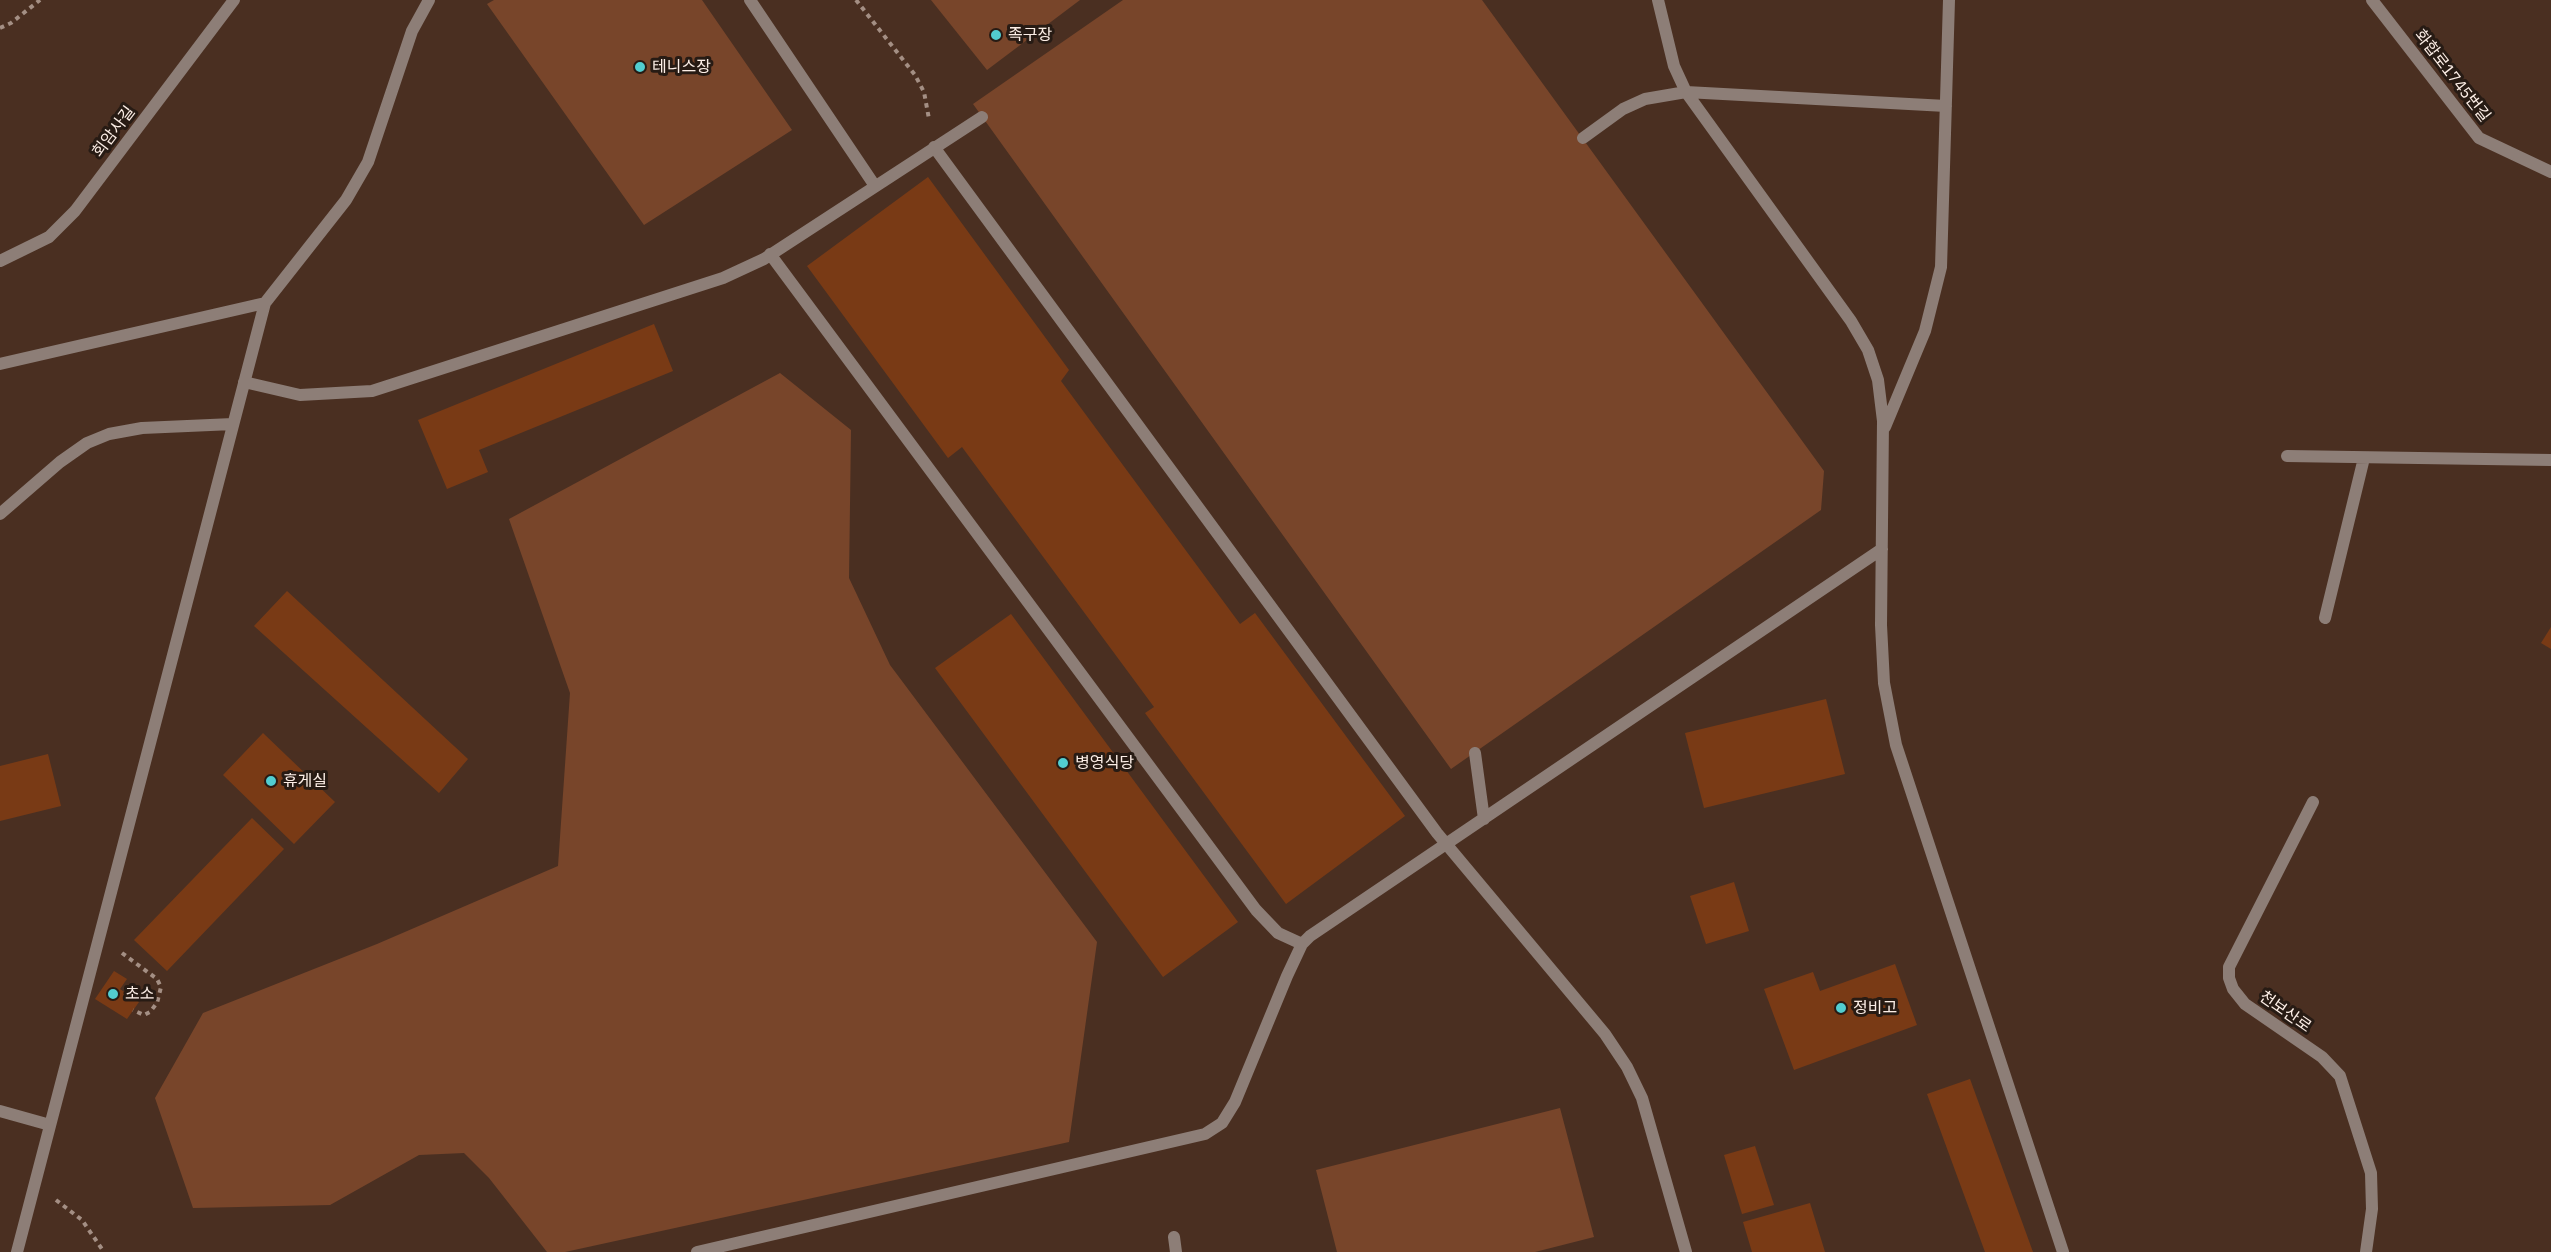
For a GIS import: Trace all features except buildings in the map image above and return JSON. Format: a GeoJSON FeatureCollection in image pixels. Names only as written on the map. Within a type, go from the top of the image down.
{"type":"FeatureCollection","features":[{"type":"Feature","properties":{"kind":"lane","name":"회암사길"},"geometry":{"type":"LineString","coordinates":[[0,261],[50,237],[75,211],[234,0]]}},
{"type":"Feature","properties":{"kind":"lane"},"geometry":{"type":"LineString","coordinates":[[16,1252],[265,303],[346,200],[368,162],[412,31],[429,0]]}},
{"type":"Feature","properties":{"kind":"lane"},"geometry":{"type":"LineString","coordinates":[[750,0],[875,186]]}},
{"type":"Feature","properties":{"kind":"lane"},"geometry":{"type":"LineString","coordinates":[[1658,0],[1674,66],[1686,92],[1851,321],[1868,350],[1878,380],[1883,433],[1884,683],[1896,746],[2063,1252]]}},
{"type":"Feature","properties":{"kind":"lane"},"geometry":{"type":"LineString","coordinates":[[1883,433],[1925,331],[1941,267],[1949,0]]}},
{"type":"Feature","properties":{"kind":"lane","name":"화합로1745번길"},"geometry":{"type":"LineString","coordinates":[[2372,0],[2480,138],[2551,172]]}},
{"type":"Feature","properties":{"kind":"lane"},"geometry":{"type":"LineString","coordinates":[[1583,138],[1623,109],[1645,99],[1686,92],[1946,106]]}},
{"type":"Feature","properties":{"kind":"lane"},"geometry":{"type":"LineString","coordinates":[[244,382],[300,394],[372,392],[723,278],[770,254],[982,117]]}},
{"type":"Feature","properties":{"kind":"lane"},"geometry":{"type":"LineString","coordinates":[[934,147],[1447,844],[1605,1034],[1627,1067],[1642,1098],[1686,1252]]}},
{"type":"Feature","properties":{"kind":"lane"},"geometry":{"type":"LineString","coordinates":[[770,254],[1256,910],[1278,933],[1302,944]]}},
{"type":"Feature","properties":{"kind":"lane"},"geometry":{"type":"LineString","coordinates":[[0,364],[265,303]]}},
{"type":"Feature","properties":{"kind":"lane"},"geometry":{"type":"LineString","coordinates":[[0,514],[60,462],[87,443],[109,434],[142,428],[233,424]]}},
{"type":"Feature","properties":{"kind":"lane"},"geometry":{"type":"LineString","coordinates":[[2287,456],[2551,460]]}},
{"type":"Feature","properties":{"kind":"lane"},"geometry":{"type":"LineString","coordinates":[[2325,618],[2364,458]]}},
{"type":"Feature","properties":{"kind":"lane"},"geometry":{"type":"LineString","coordinates":[[697,1252],[1205,1134],[1222,1123],[1235,1102],[1302,944],[1882,549]]}},
{"type":"Feature","properties":{"kind":"lane"},"geometry":{"type":"LineString","coordinates":[[1474,753],[1484,819]]}},
{"type":"Feature","properties":{"kind":"lane","name":"천보산로"},"geometry":{"type":"LineString","coordinates":[[2313,802],[2229,967],[2229,978],[2233,990],[2245,1004],[2322,1058],[2340,1076],[2371,1173],[2372,1209],[2366,1252]]}},
{"type":"Feature","properties":{"kind":"lane"},"geometry":{"type":"LineString","coordinates":[[0,1111],[50,1125]]}},
{"type":"Feature","properties":{"kind":"lane"},"geometry":{"type":"LineString","coordinates":[[1174,1237],[1176,1252]]}},
{"type":"Feature","properties":{"kind":"path"},"geometry":{"type":"LineString","coordinates":[[0,28],[11,23],[40,0]]}},
{"type":"Feature","properties":{"kind":"path"},"geometry":{"type":"LineString","coordinates":[[856,0],[915,75],[924,92],[934,147]]}},
{"type":"Feature","properties":{"kind":"path"},"geometry":{"type":"LineString","coordinates":[[102,927],[123,955],[157,979],[161,987],[157,1003],[150,1012],[144,1015],[134,1010]]}},
{"type":"Feature","properties":{"kind":"path"},"geometry":{"type":"LineString","coordinates":[[34,1185],[82,1220],[104,1252]]}},
{"type":"Feature","properties":{"kind":"shaded area","name":"테니스장"},"geometry":{"type":"Polygon","coordinates":[[[494,0],[702,0],[792,130],[644,225],[487,4],[494,0]]]}},
{"type":"Feature","properties":{"kind":"shaded area","name":"족구장"},"geometry":{"type":"Polygon","coordinates":[[[931,0],[1080,0],[987,70],[931,0]]]}},
{"type":"Feature","properties":{"kind":"shaded area"},"geometry":{"type":"Polygon","coordinates":[[[1123,0],[1482,0],[1824,471],[1821,510],[1451,769],[973,104],[1123,0]]]}},
{"type":"Feature","properties":{"kind":"shaded area"},"geometry":{"type":"Polygon","coordinates":[[[780,373],[851,430],[849,578],[890,665],[1097,942],[1069,1142],[565,1252],[547,1252],[489,1178],[464,1153],[419,1155],[330,1205],[193,1208],[155,1098],[203,1013],[377,944],[558,866],[570,693],[509,519],[780,373]]]}},
{"type":"Feature","properties":{"kind":"shaded area"},"geometry":{"type":"Polygon","coordinates":[[[1560,1108],[1594,1237],[1535,1252],[1337,1252],[1316,1170],[1560,1108]]]}},
{"type":"Feature","properties":{"kind":"place","name":"족구장"},"geometry":{"type":"Point","coordinates":[996,35]}},
{"type":"Feature","properties":{"kind":"place","name":"테니스장"},"geometry":{"type":"Point","coordinates":[640,67]}},
{"type":"Feature","properties":{"kind":"place","name":"병영식당"},"geometry":{"type":"Point","coordinates":[1063,763]}},
{"type":"Feature","properties":{"kind":"place","name":"휴게실"},"geometry":{"type":"Point","coordinates":[271,781]}},
{"type":"Feature","properties":{"kind":"place","name":"초소"},"geometry":{"type":"Point","coordinates":[113,994]}},
{"type":"Feature","properties":{"kind":"place","name":"정비고"},"geometry":{"type":"Point","coordinates":[1841,1008]}}]}
